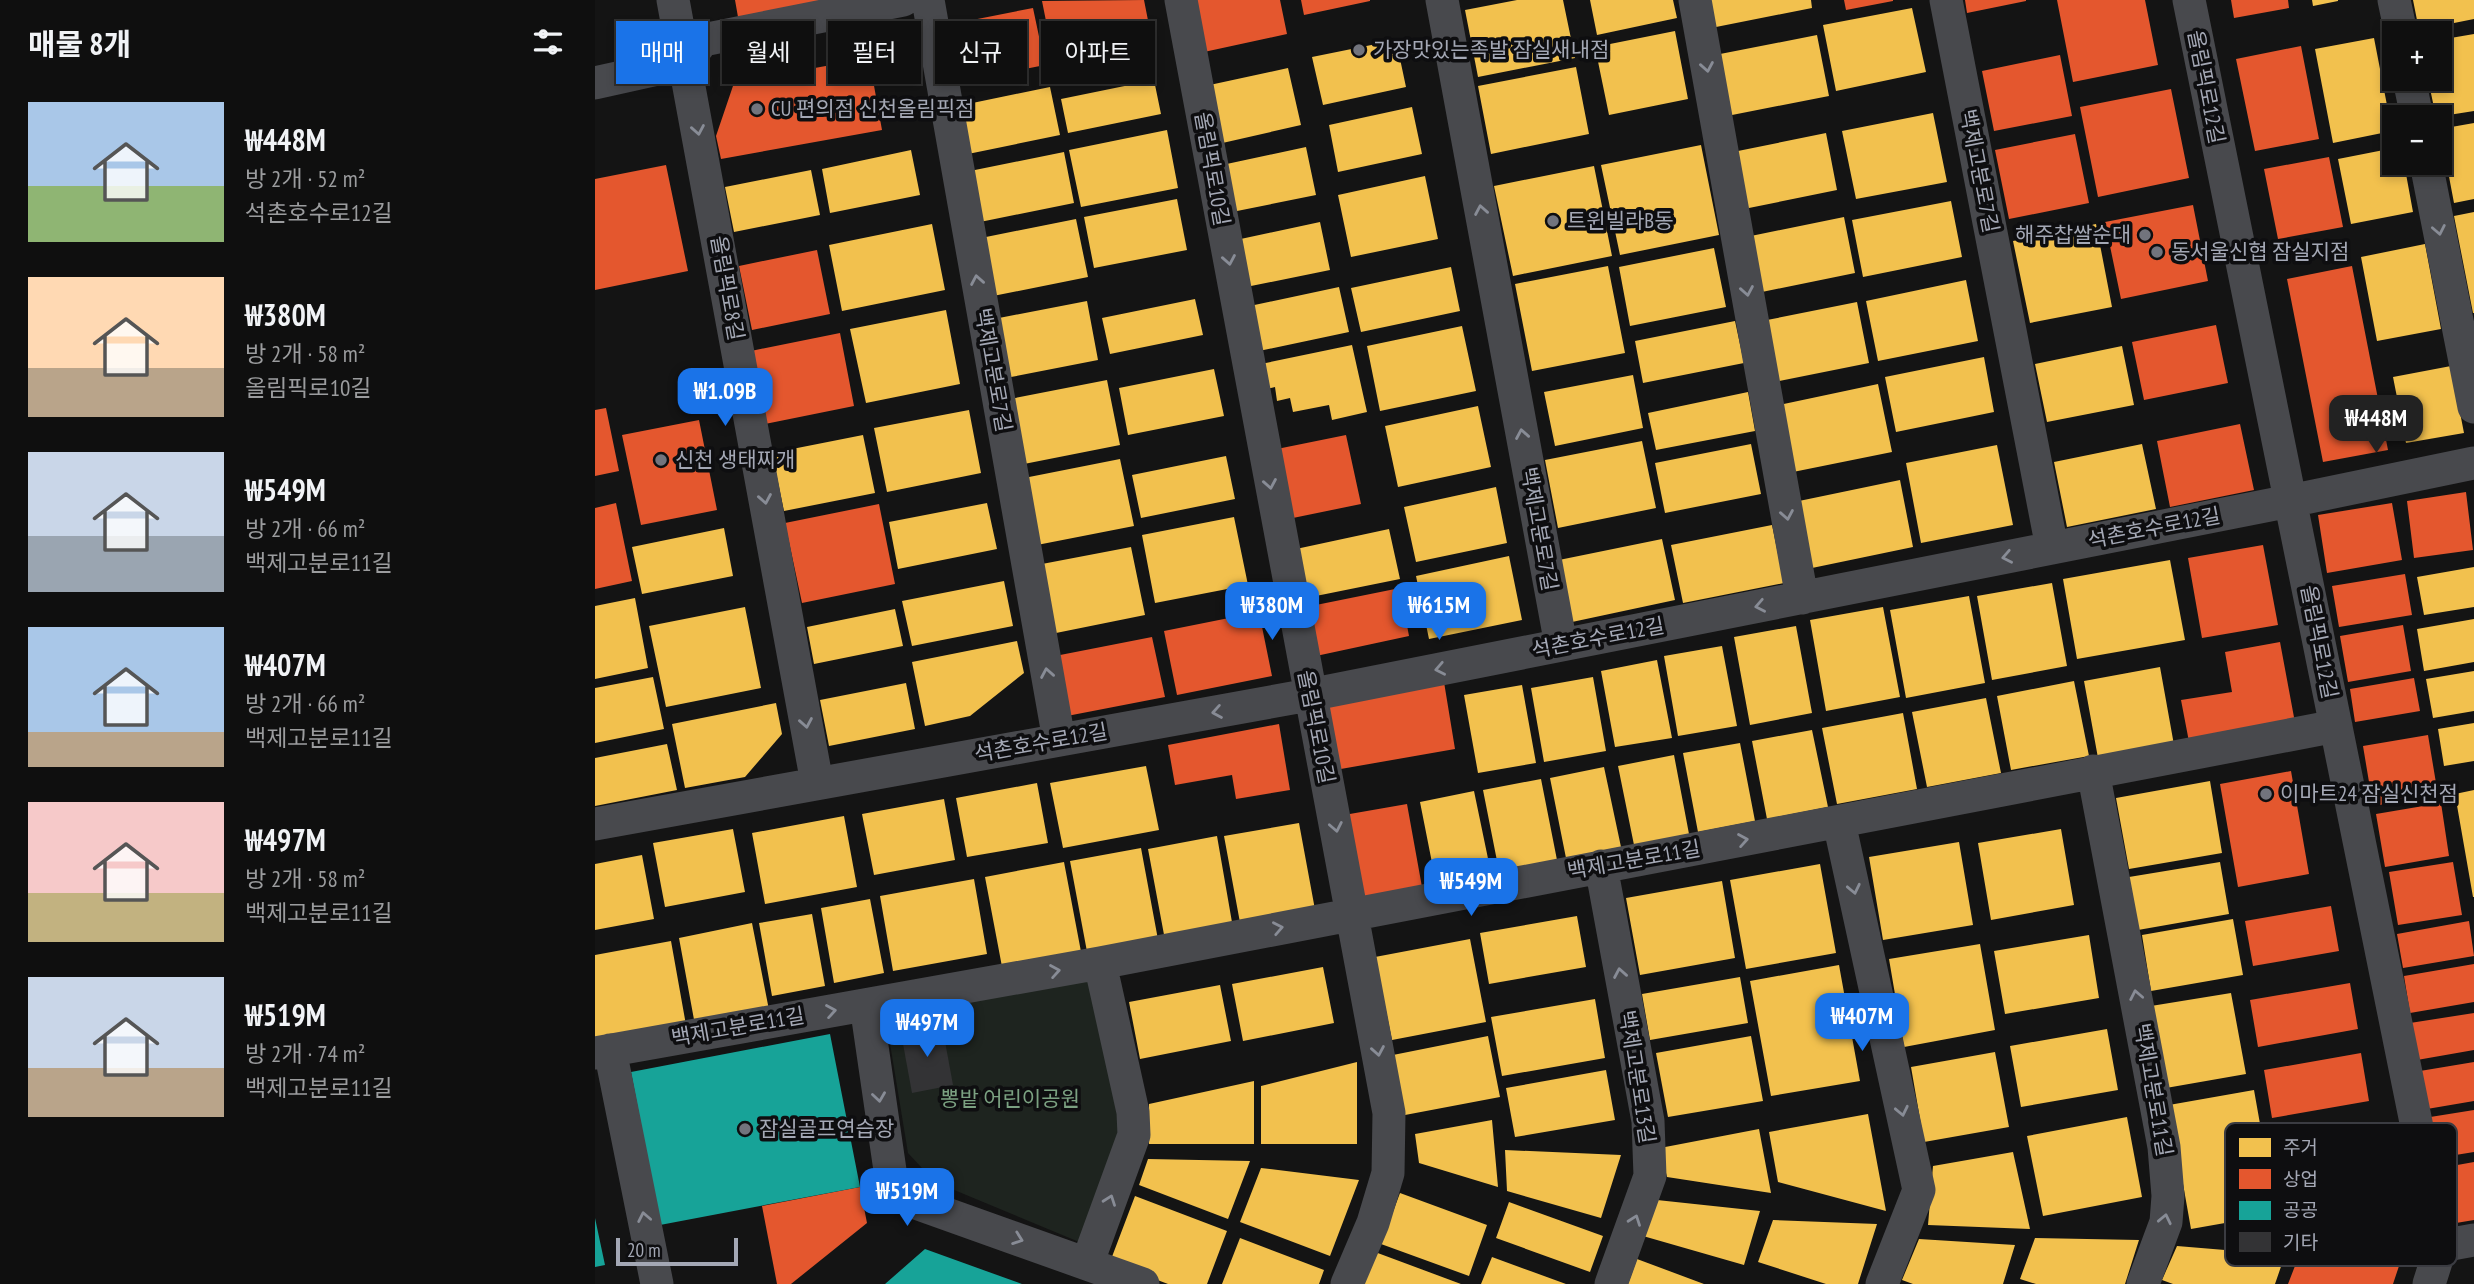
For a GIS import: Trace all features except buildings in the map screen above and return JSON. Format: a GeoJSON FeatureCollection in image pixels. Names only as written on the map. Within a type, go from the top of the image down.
{"type":"FeatureCollection","features":[{"type":"Feature","properties":{"kind":"street","name":"올림픽로8길"},"geometry":{"type":"LineString","coordinates":[[673,0],[677,21]]}},
{"type":"Feature","properties":{"kind":"street"},"geometry":{"type":"LineString","coordinates":[[708,39],[903,0]]}},
{"type":"Feature","properties":{"kind":"street","name":"백제고분로7길"},"geometry":{"type":"LineString","coordinates":[[928,0],[1059,740]]}},
{"type":"Feature","properties":{"kind":"street","name":"올림픽로10길"},"geometry":{"type":"LineString","coordinates":[[1181,0],[1389,1113],[1388,1173],[1373,1223],[1347,1284]]}},
{"type":"Feature","properties":{"kind":"street","name":"백제고분로7길"},"geometry":{"type":"LineString","coordinates":[[1442,0],[1560,645]]}},
{"type":"Feature","properties":{"kind":"street"},"geometry":{"type":"LineString","coordinates":[[1695,0],[1802,598]]}},
{"type":"Feature","properties":{"kind":"street","name":"백제고분로7길"},"geometry":{"type":"LineString","coordinates":[[1946,0],[2052,548]]}},
{"type":"Feature","properties":{"kind":"street","name":"올림픽로12길"},"geometry":{"type":"LineString","coordinates":[[2189,0],[2416,1123]]}},
{"type":"Feature","properties":{"kind":"street"},"geometry":{"type":"LineString","coordinates":[[2394,0],[2398,21]]}},
{"type":"Feature","properties":{"kind":"street"},"geometry":{"type":"LineString","coordinates":[[595,83],[616,78]]}},
{"type":"Feature","properties":{"kind":"street","name":"올림픽로8길"},"geometry":{"type":"LineString","coordinates":[[689,84],[817,783]]}},
{"type":"Feature","properties":{"kind":"street"},"geometry":{"type":"LineString","coordinates":[[2428,175],[2474,407]]}},
{"type":"Feature","properties":{"kind":"street","name":"석촌호수로12길"},"geometry":{"type":"LineString","coordinates":[[595,824],[1309,695],[2474,463]]}},
{"type":"Feature","properties":{"kind":"street","name":"백제고분로11길"},"geometry":{"type":"LineString","coordinates":[[657,1284],[602,1051],[1100,963],[2336,726]]}},
{"type":"Feature","properties":{"kind":"street","name":"백제고분로11길"},"geometry":{"type":"LineString","coordinates":[[2093,771],[2164,1147],[2168,1196],[2165,1222],[2143,1284]]}},
{"type":"Feature","properties":{"kind":"street"},"geometry":{"type":"LineString","coordinates":[[1839,822],[1919,1190],[1882,1284]]}},
{"type":"Feature","properties":{"kind":"street","name":"백제고분로13길"},"geometry":{"type":"LineString","coordinates":[[1601,866],[1648,1121],[1650,1176],[1611,1284]]}},
{"type":"Feature","properties":{"kind":"street"},"geometry":{"type":"LineString","coordinates":[[1087,1264],[1134,1135],[1133,1112],[1100,963]]}},
{"type":"Feature","properties":{"kind":"street"},"geometry":{"type":"LineString","coordinates":[[866,1005],[892,1184],[913,1202],[1143,1284]]}},
{"type":"Feature","properties":{"kind":"street","name":"올림픽로12길"},"geometry":{"type":"LineString","coordinates":[[2429,1284],[2435,1266]]}},
{"type":"Feature","properties":{"kind":"green space","name":"뽕밭 어린이공원"},"geometry":{"type":"Polygon","coordinates":[[[1091,976],[1125,1126],[1084,1244],[935,1182],[908,1153],[885,1013],[1091,976]]]}},
{"type":"Feature","properties":{"kind":"place","name":"가장맛있는족발 잠실새내점"},"geometry":{"type":"Point","coordinates":[1359,50]}},
{"type":"Feature","properties":{"kind":"place","name":"CU 편의점 신천올림픽점"},"geometry":{"type":"Point","coordinates":[757,109]}},
{"type":"Feature","properties":{"kind":"place","name":"트윈빌라B동"},"geometry":{"type":"Point","coordinates":[1553,221]}},
{"type":"Feature","properties":{"kind":"place","name":"해주찹쌀순대"},"geometry":{"type":"Point","coordinates":[2145,235]}},
{"type":"Feature","properties":{"kind":"place","name":"동서울신협 잠실지점"},"geometry":{"type":"Point","coordinates":[2157,252]}},
{"type":"Feature","properties":{"kind":"place","name":"신천 생태찌개"},"geometry":{"type":"Point","coordinates":[661,460]}},
{"type":"Feature","properties":{"kind":"place","name":"이마트24 잠실신천점"},"geometry":{"type":"Point","coordinates":[2266,794]}},
{"type":"Feature","properties":{"kind":"place","name":"잠실골프연습장"},"geometry":{"type":"Point","coordinates":[745,1129]}}]}
